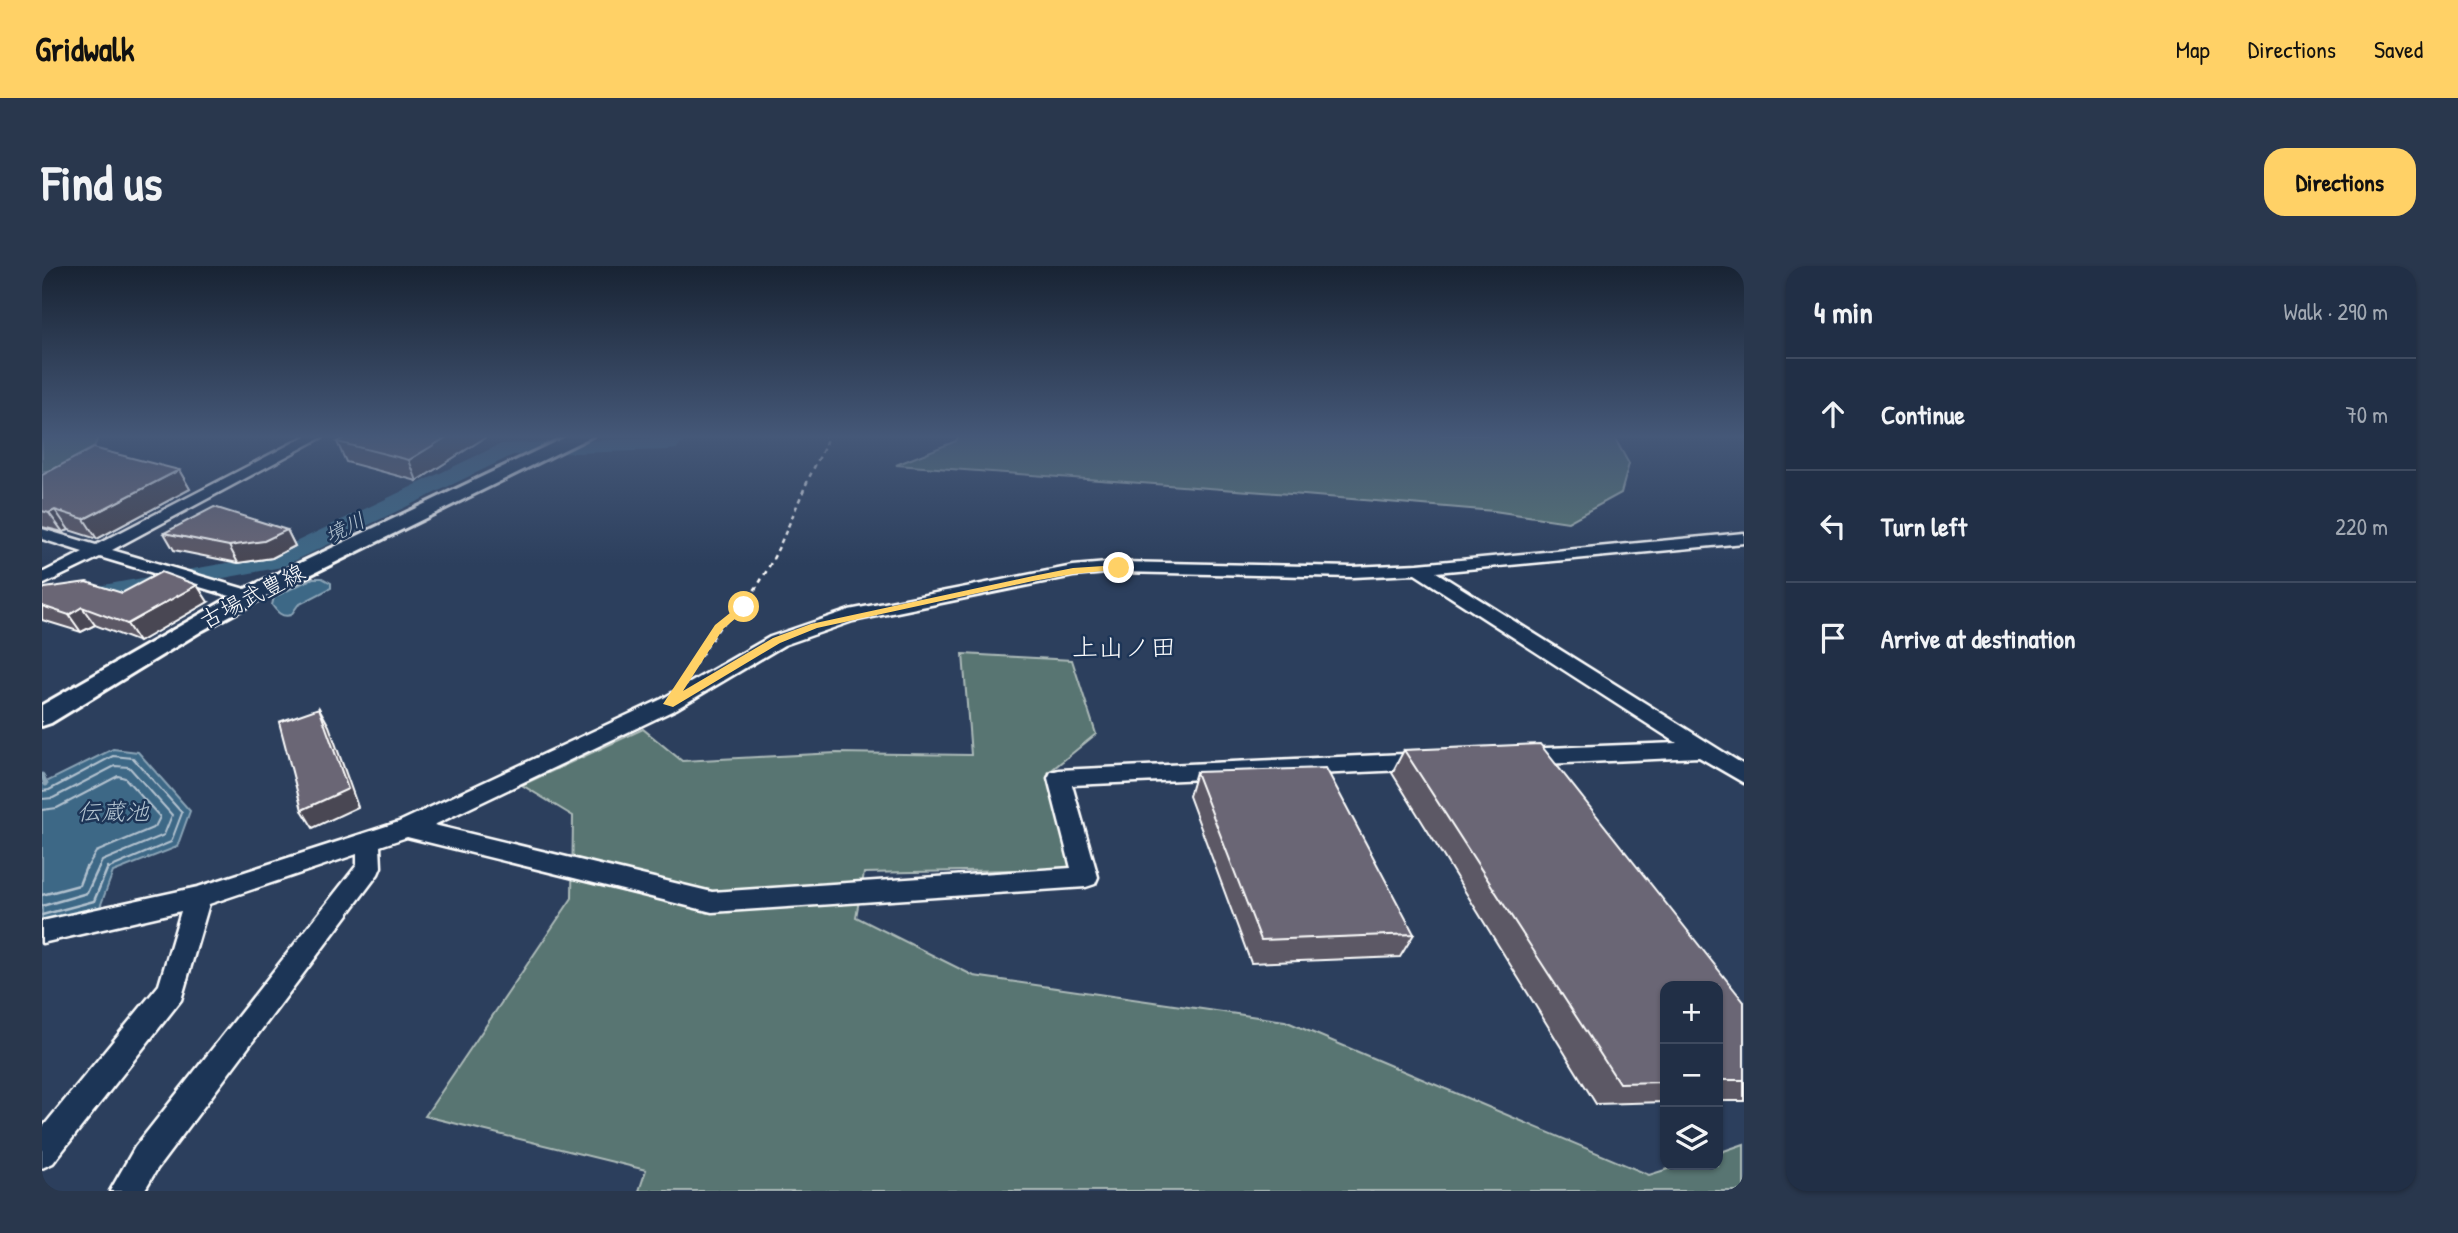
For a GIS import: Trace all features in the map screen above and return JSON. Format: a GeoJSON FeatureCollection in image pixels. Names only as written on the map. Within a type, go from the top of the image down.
{"type":"FeatureCollection","features":[{"type":"Feature","properties":{"kind":"main road","name":"古場武豊線"},"geometry":{"type":"LineString","coordinates":[[42,718],[195,625],[237,593],[490,478]]}},
{"type":"Feature","properties":{"kind":"street"},"geometry":{"type":"LineString","coordinates":[[42,580],[235,478]]}},
{"type":"Feature","properties":{"kind":"street"},"geometry":{"type":"LineString","coordinates":[[42,534],[237,593]]}},
{"type":"Feature","properties":{"kind":"street"},"geometry":{"type":"LineString","coordinates":[[42,932],[198,897],[407,828],[669,704],[777,641],[814,626],[1073,571],[1140,567],[1353,572],[1418,569],[1744,538]]}},
{"type":"Feature","properties":{"kind":"street"},"geometry":{"type":"LineString","coordinates":[[1418,569],[1744,775]]}},
{"type":"Feature","properties":{"kind":"street"},"geometry":{"type":"LineString","coordinates":[[1504,758],[1701,749]]}},
{"type":"Feature","properties":{"kind":"street"},"geometry":{"type":"LineString","coordinates":[[407,828],[712,902],[1086,877],[1059,778],[1451,760]]}},
{"type":"Feature","properties":{"kind":"street"},"geometry":{"type":"LineString","coordinates":[[126,1191],[146,1158],[317,939],[369,867],[368,840]]}},
{"type":"Feature","properties":{"kind":"street"},"geometry":{"type":"LineString","coordinates":[[42,1152],[171,991],[198,897]]}},
{"type":"Feature","properties":{"kind":"path"},"geometry":{"type":"LineString","coordinates":[[669,704],[719,627],[744,607],[781,542],[809,478]]}},
{"type":"Feature","properties":{"kind":"green space"},"geometry":{"type":"Polygon","coordinates":[[[1075,478],[1625,478],[1621,493],[1568,522],[1494,511],[1075,478]]]}},
{"type":"Feature","properties":{"kind":"green space"},"geometry":{"type":"Polygon","coordinates":[[[963,654],[1072,660],[1096,734],[1048,773],[1070,869],[864,873],[856,917],[974,976],[1285,1021],[1649,1175],[1665,1170],[1723,1170],[1723,1151],[1744,1144],[1744,1191],[639,1191],[646,1170],[425,1116],[572,898],[573,816],[522,785],[643,729],[682,761],[837,753],[971,755],[963,654]]]}},
{"type":"Feature","properties":{"kind":"water"},"geometry":{"type":"Polygon","coordinates":[[[313,578],[322,578],[331,583],[331,588],[298,605],[288,616],[282,615],[272,605],[274,597],[313,578]]]}},
{"type":"Feature","properties":{"kind":"water","name":"伝蔵池"},"geometry":{"type":"Polygon","coordinates":[[[113,749],[138,752],[190,811],[177,847],[113,872],[100,907],[42,922],[42,784],[113,749]]]}},
{"type":"Feature","properties":{"kind":"building"},"geometry":{"type":"Polygon","coordinates":[[[42,478],[163,478],[84,519],[55,510],[49,513],[42,511],[42,478]]]}},
{"type":"Feature","properties":{"kind":"building"},"geometry":{"type":"Polygon","coordinates":[[[214,507],[287,530],[264,541],[229,546],[164,533],[214,507]]]}},
{"type":"Feature","properties":{"kind":"building"},"geometry":{"type":"Polygon","coordinates":[[[161,572],[197,585],[127,624],[82,607],[69,615],[42,606],[42,590],[45,588],[87,582],[122,593],[161,572]]]}},
{"type":"Feature","properties":{"kind":"building"},"geometry":{"type":"Polygon","coordinates":[[[319,708],[348,789],[302,810],[279,722],[319,708]]]}},
{"type":"Feature","properties":{"kind":"building"},"geometry":{"type":"Polygon","coordinates":[[[1540,744],[1744,1002],[1744,1080],[1723,1080],[1723,981],[1660,981],[1660,1082],[1619,1083],[1404,750],[1540,744]]]}},
{"type":"Feature","properties":{"kind":"building"},"geometry":{"type":"Polygon","coordinates":[[[1326,768],[1414,934],[1261,940],[1196,772],[1326,768]]]}},
{"type":"Feature","properties":{"kind":"waterway","name":"境川"},"geometry":{"type":"LineString","coordinates":[[42,604],[273,562],[448,478]]}},
{"type":"Feature","properties":{"kind":"waterway"},"geometry":{"type":"LineString","coordinates":[[42,775],[46,784]]}},
{"type":"Feature","properties":{"kind":"district","name":"上山ノ田"},"geometry":{"type":"Point","coordinates":[1124,647]}},
{"type":"Feature","properties":{"kind":"route"},"geometry":{"type":"LineString","coordinates":[[744,607],[719,627],[669,704],[777,641],[814,626],[1033,578],[1073,571],[1119,568]]}}]}
